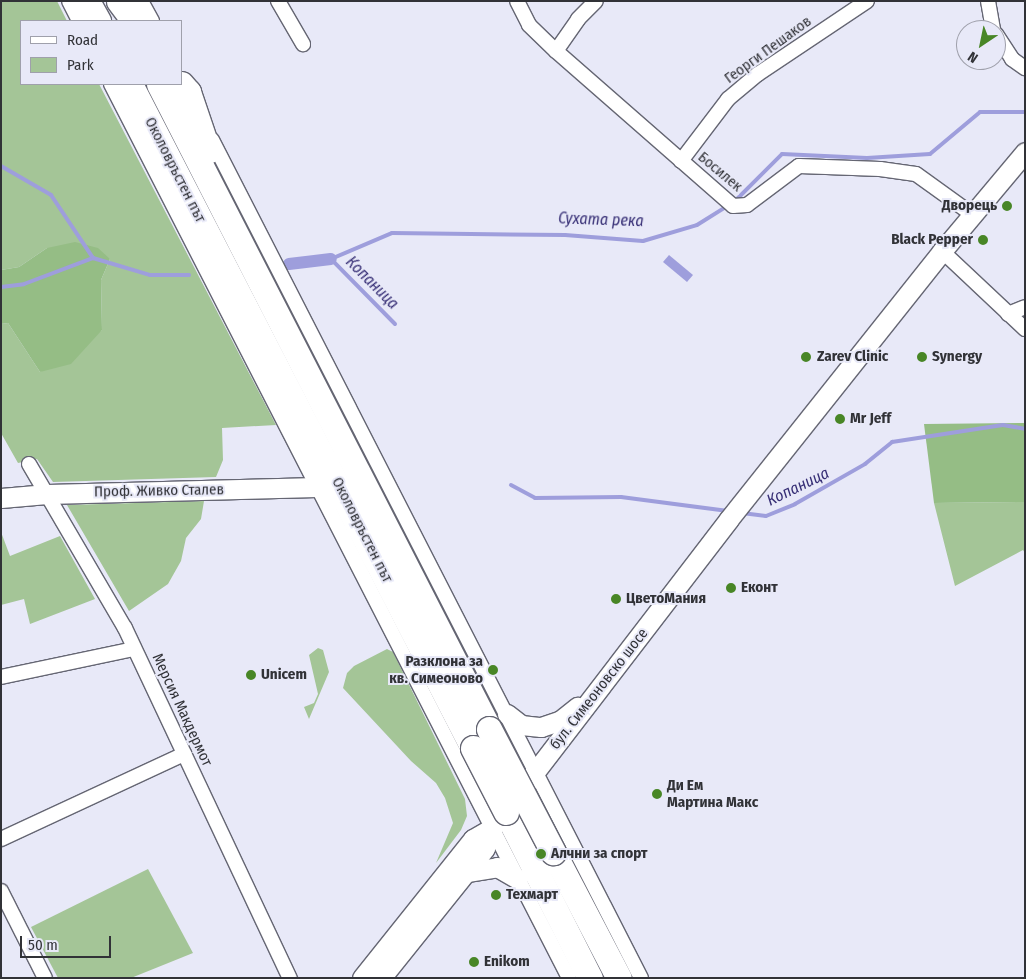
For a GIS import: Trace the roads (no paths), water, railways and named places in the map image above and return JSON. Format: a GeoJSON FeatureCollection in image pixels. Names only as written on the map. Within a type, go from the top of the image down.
{"type":"FeatureCollection","features":[{"type":"Feature","properties":{"kind":"highway"},"geometry":{"type":"LineString","coordinates":[[118,1],[127,20]]}},
{"type":"Feature","properties":{"kind":"highway"},"geometry":{"type":"LineString","coordinates":[[118,1],[133,20]]}},
{"type":"Feature","properties":{"kind":"highway"},"geometry":{"type":"LineString","coordinates":[[116,85],[127,115]]}},
{"type":"Feature","properties":{"kind":"highway","name":"Околовръстен път"},"geometry":{"type":"LineString","coordinates":[[131,85],[215,246],[489,730],[526,875],[590,978]]}},
{"type":"Feature","properties":{"kind":"highway","name":"Околовръстен път"},"geometry":{"type":"LineString","coordinates":[[160,85],[489,730],[619,978]]}},
{"type":"Feature","properties":{"kind":"highway"},"geometry":{"type":"LineString","coordinates":[[183,85],[236,234]]}},
{"type":"Feature","properties":{"kind":"highway"},"geometry":{"type":"LineString","coordinates":[[156,173],[215,246]]}},
{"type":"Feature","properties":{"kind":"street"},"geometry":{"type":"LineString","coordinates":[[141,1],[151,20]]}},
{"type":"Feature","properties":{"kind":"street"},"geometry":{"type":"LineString","coordinates":[[278,1],[303,44]]}},
{"type":"Feature","properties":{"kind":"street","name":"Босилек"},"geometry":{"type":"LineString","coordinates":[[517,1],[529,25],[556,52],[729,202],[747,205],[799,166],[880,169],[916,174],[973,215]]}},
{"type":"Feature","properties":{"kind":"street"},"geometry":{"type":"LineString","coordinates":[[556,52],[578,19],[596,1]]}},
{"type":"Feature","properties":{"kind":"street","name":"Георги Пешаков"},"geometry":{"type":"LineString","coordinates":[[681,161],[728,99],[758,74],[867,1]]}},
{"type":"Feature","properties":{"kind":"street"},"geometry":{"type":"LineString","coordinates":[[988,1],[992,20]]}},
{"type":"Feature","properties":{"kind":"street"},"geometry":{"type":"LineString","coordinates":[[1006,50],[1012,59],[1025,68]]}},
{"type":"Feature","properties":{"kind":"street"},"geometry":{"type":"LineString","coordinates":[[112,85],[492,828],[526,875],[569,978]]}},
{"type":"Feature","properties":{"kind":"street"},"geometry":{"type":"LineString","coordinates":[[183,85],[489,730],[536,771],[641,978]]}},
{"type":"Feature","properties":{"kind":"street","name":"бул. Симеоновско шосе"},"geometry":{"type":"LineString","coordinates":[[381,978],[467,872],[485,848],[492,828],[735,512],[942,251],[1025,152]]}},
{"type":"Feature","properties":{"kind":"street"},"geometry":{"type":"LineString","coordinates":[[942,251],[1025,329]]}},
{"type":"Feature","properties":{"kind":"street"},"geometry":{"type":"LineString","coordinates":[[1008,314],[1025,307]]}},
{"type":"Feature","properties":{"kind":"street","name":"Мерсия Макдермот"},"geometry":{"type":"LineString","coordinates":[[29,464],[134,648],[290,978]]}},
{"type":"Feature","properties":{"kind":"street","name":"Проф. Живко Сталев"},"geometry":{"type":"LineString","coordinates":[[1,498],[47,494],[317,487]]}},
{"type":"Feature","properties":{"kind":"street"},"geometry":{"type":"LineString","coordinates":[[1,677],[134,648]]}},
{"type":"Feature","properties":{"kind":"street"},"geometry":{"type":"LineString","coordinates":[[489,730],[521,725],[541,727],[551,724],[573,710],[607,679]]}},
{"type":"Feature","properties":{"kind":"street"},"geometry":{"type":"LineString","coordinates":[[1,839],[184,754]]}},
{"type":"Feature","properties":{"kind":"street","name":"бул. Симеоновско шосе"},"geometry":{"type":"LineString","coordinates":[[362,978],[473,839],[492,828]]}},
{"type":"Feature","properties":{"kind":"street"},"geometry":{"type":"LineString","coordinates":[[467,872],[497,867],[526,875]]}},
{"type":"Feature","properties":{"kind":"street"},"geometry":{"type":"LineString","coordinates":[[1,891],[45,978]]}},
{"type":"Feature","properties":{"kind":"water"},"geometry":{"type":"Polygon","coordinates":[[[669,255],[693,275],[687,282],[663,262],[669,255]]]}},
{"type":"Feature","properties":{"kind":"waterway","name":"Сухата река"},"geometry":{"type":"LineString","coordinates":[[735,201],[782,154],[867,158],[930,154],[980,112],[1025,112]]}},
{"type":"Feature","properties":{"kind":"waterway"},"geometry":{"type":"LineString","coordinates":[[1,166],[51,195],[93,258]]}},
{"type":"Feature","properties":{"kind":"waterway","name":"Сухата река"},"geometry":{"type":"LineString","coordinates":[[395,324],[331,259],[392,233],[565,235],[643,241],[697,225],[727,206]]}},
{"type":"Feature","properties":{"kind":"waterway","name":"Сухата река"},"geometry":{"type":"LineString","coordinates":[[1,287],[24,284],[93,258],[150,275],[189,275]]}},
{"type":"Feature","properties":{"kind":"waterway","name":"Сухата река"},"geometry":{"type":"LineString","coordinates":[[289,264],[331,259]]}},
{"type":"Feature","properties":{"kind":"waterway","name":"Копаница"},"geometry":{"type":"LineString","coordinates":[[742,513],[766,516],[795,504],[865,464],[892,442],[1003,425],[1025,429]]}},
{"type":"Feature","properties":{"kind":"waterway","name":"Копаница"},"geometry":{"type":"LineString","coordinates":[[511,485],[535,498],[621,497],[728,511]]}},
{"type":"Feature","properties":{"kind":"place","name":"Дворець"},"geometry":{"type":"Point","coordinates":[1007,206]}},
{"type":"Feature","properties":{"kind":"place","name":"Black Pepper"},"geometry":{"type":"Point","coordinates":[983,240]}},
{"type":"Feature","properties":{"kind":"place","name":"Zarev Clinic"},"geometry":{"type":"Point","coordinates":[806,357]}},
{"type":"Feature","properties":{"kind":"place","name":"Synergy"},"geometry":{"type":"Point","coordinates":[922,357]}},
{"type":"Feature","properties":{"kind":"place","name":"Mr Jeff"},"geometry":{"type":"Point","coordinates":[840,419]}},
{"type":"Feature","properties":{"kind":"place","name":"Еконт"},"geometry":{"type":"Point","coordinates":[731,588]}},
{"type":"Feature","properties":{"kind":"place","name":"ЦветоМания"},"geometry":{"type":"Point","coordinates":[616,599]}},
{"type":"Feature","properties":{"kind":"place","name":"Разклона за кв. Симеоново"},"geometry":{"type":"Point","coordinates":[493,670]}},
{"type":"Feature","properties":{"kind":"place","name":"Unicem"},"geometry":{"type":"Point","coordinates":[251,675]}},
{"type":"Feature","properties":{"kind":"place","name":"Ди Ем Мартина Макс"},"geometry":{"type":"Point","coordinates":[657,794]}},
{"type":"Feature","properties":{"kind":"place","name":"Алчни за спорт"},"geometry":{"type":"Point","coordinates":[541,854]}},
{"type":"Feature","properties":{"kind":"place","name":"Техмарт"},"geometry":{"type":"Point","coordinates":[496,895]}},
{"type":"Feature","properties":{"kind":"place","name":"Enikom"},"geometry":{"type":"Point","coordinates":[474,962]}}]}
